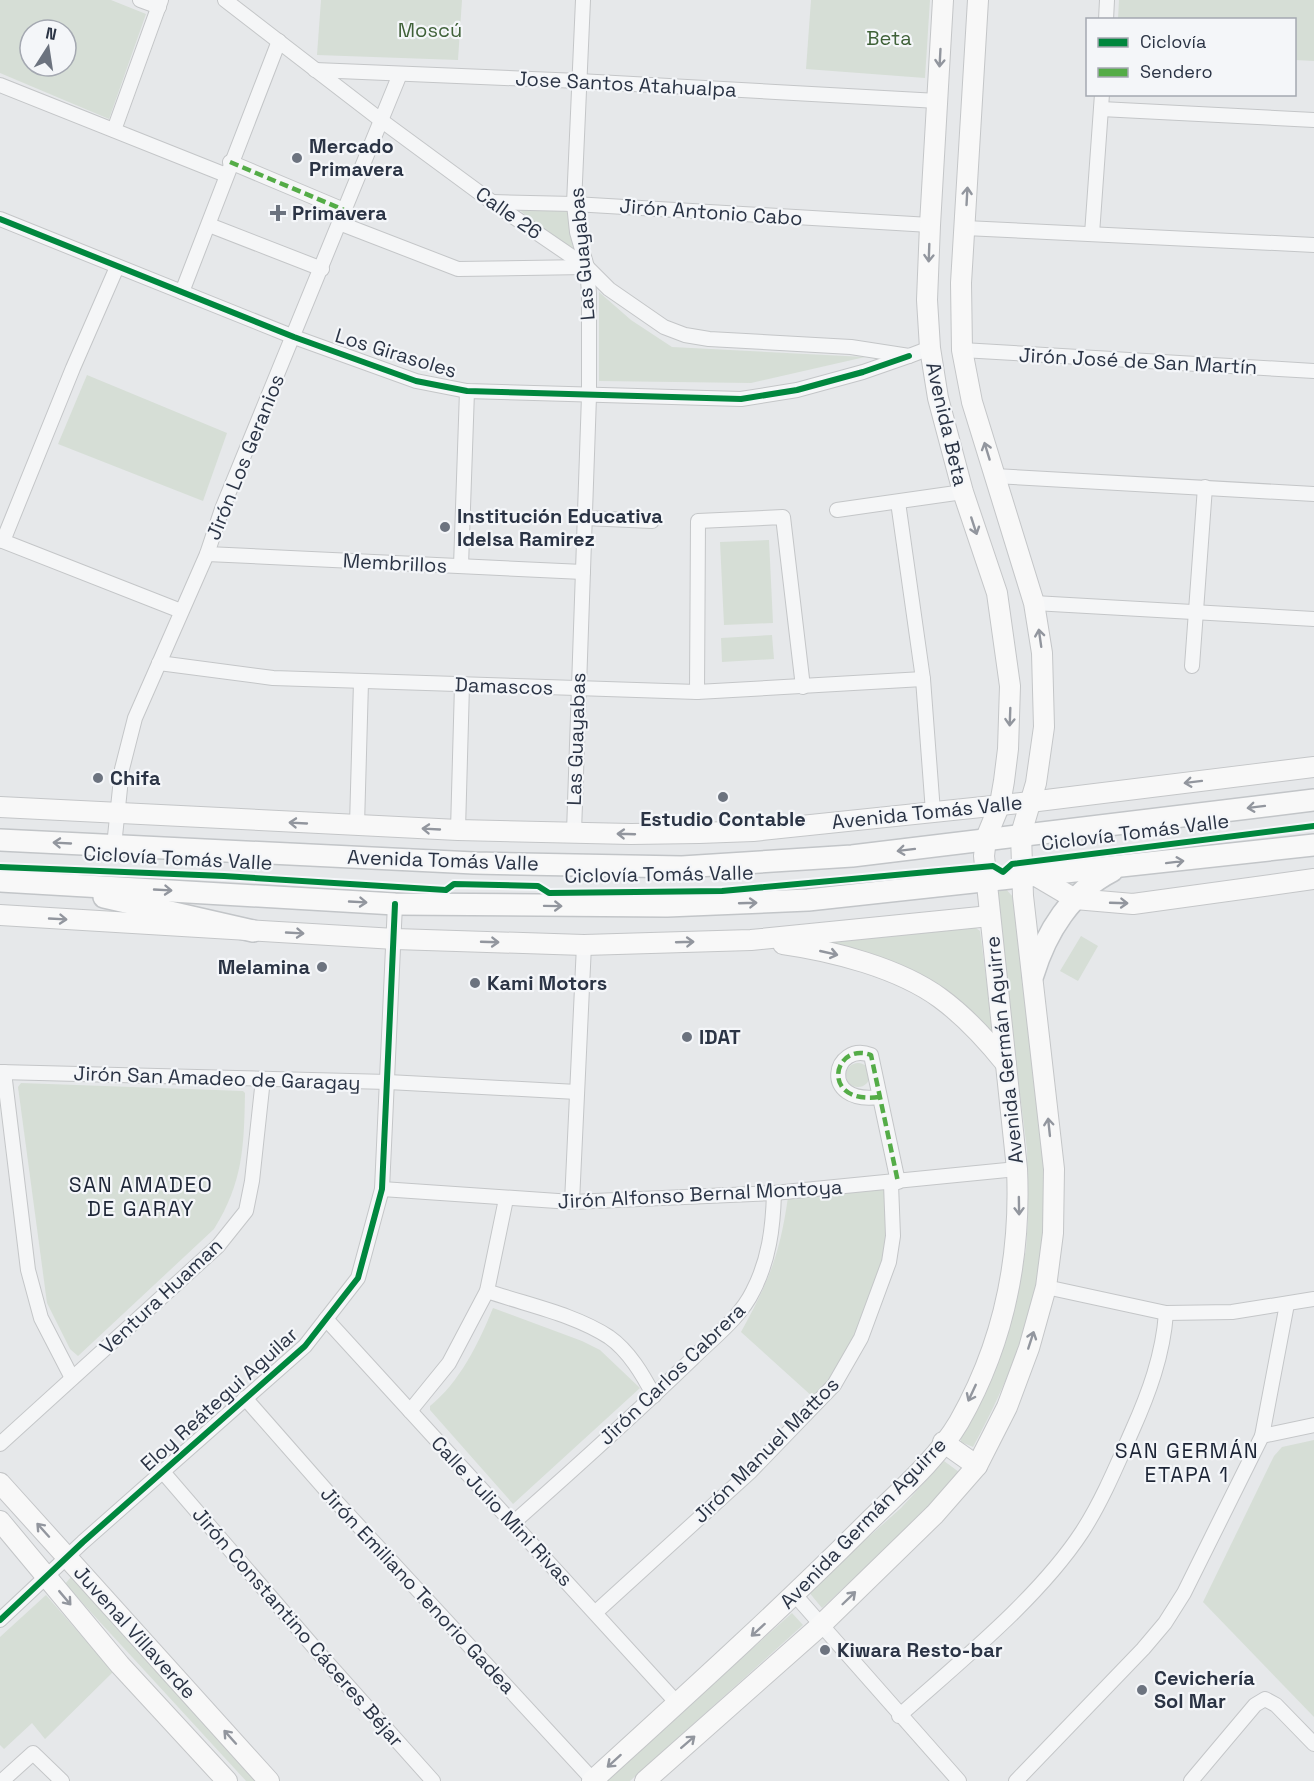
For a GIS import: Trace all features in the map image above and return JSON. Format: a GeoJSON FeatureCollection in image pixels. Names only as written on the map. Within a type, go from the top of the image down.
{"type":"FeatureCollection","features":[{"type":"Feature","properties":{"kind":"main road","name":"Avenida Beta"},"geometry":{"type":"LineString","coordinates":[[943,0],[927,300],[930,348],[938,398],[963,492],[996,593],[1010,686],[1008,749],[1000,804],[986,838]]}},
{"type":"Feature","properties":{"kind":"main road","name":"Avenida Beta"},"geometry":{"type":"LineString","coordinates":[[978,0],[962,283],[962,350],[966,378],[1034,603],[1045,689],[1040,760],[1021,834]]}},
{"type":"Feature","properties":{"kind":"main road","name":"Avenida Tomás Valle"},"geometry":{"type":"LineString","coordinates":[[0,807],[116,815],[458,830],[631,834],[753,831],[1030,802],[1314,767]]}},
{"type":"Feature","properties":{"kind":"main road","name":"Avenida Tomás Valle"},"geometry":{"type":"LineString","coordinates":[[0,840],[474,863],[682,867],[852,856],[1314,800]]}},
{"type":"Feature","properties":{"kind":"main road","name":"Avenida Germán Aguirre"},"geometry":{"type":"LineString","coordinates":[[645,1781],[820,1626],[934,1514],[977,1466],[989,1446],[1014,1387],[1029,1348],[1046,1287],[1053,1233],[1054,1169],[1033,975],[1029,876],[1021,834]]}},
{"type":"Feature","properties":{"kind":"main road","name":"Avenida Germán Aguirre"},"geometry":{"type":"LineString","coordinates":[[592,1780],[795,1595],[929,1460],[958,1423],[1002,1325],[1017,1247],[1017,1168],[985,881],[986,838]]}},
{"type":"Feature","properties":{"kind":"main road"},"geometry":{"type":"LineString","coordinates":[[0,881],[396,904],[599,907],[808,900],[1029,876],[1313,850]]}},
{"type":"Feature","properties":{"kind":"main road"},"geometry":{"type":"LineString","coordinates":[[1033,975],[1049,934],[1075,899],[1090,884],[1117,868]]}},
{"type":"Feature","properties":{"kind":"main road"},"geometry":{"type":"LineString","coordinates":[[1029,876],[1075,899],[1133,904],[1314,879]]}},
{"type":"Feature","properties":{"kind":"main road"},"geometry":{"type":"LineString","coordinates":[[44,883],[253,931]]}},
{"type":"Feature","properties":{"kind":"main road"},"geometry":{"type":"LineString","coordinates":[[0,915],[395,939],[584,945],[751,939],[990,916]]}},
{"type":"Feature","properties":{"kind":"main road"},"geometry":{"type":"LineString","coordinates":[[751,939],[796,946],[868,963],[924,988],[940,998],[979,1031],[1006,1064]]}},
{"type":"Feature","properties":{"kind":"main road"},"geometry":{"type":"LineString","coordinates":[[943,1442],[977,1466]]}},
{"type":"Feature","properties":{"kind":"main road","name":"Juvenal Villaverde"},"geometry":{"type":"LineString","coordinates":[[0,1483],[269,1781]]}},
{"type":"Feature","properties":{"kind":"main road","name":"Juvenal Villaverde"},"geometry":{"type":"LineString","coordinates":[[0,1521],[120,1665],[227,1781]]}},
{"type":"Feature","properties":{"kind":"street"},"geometry":{"type":"LineString","coordinates":[[114,130],[160,3],[140,0]]}},
{"type":"Feature","properties":{"kind":"street","name":"Calle 26"},"geometry":{"type":"LineString","coordinates":[[225,0],[243,6],[279,41],[315,70],[492,202],[587,267],[609,289],[664,327],[685,335],[851,347],[909,356],[930,348]]}},
{"type":"Feature","properties":{"kind":"street","name":"Las Guayabas"},"geometry":{"type":"LineString","coordinates":[[574,832],[589,396],[587,267],[577,232],[574,204],[583,0]]}},
{"type":"Feature","properties":{"kind":"street"},"geometry":{"type":"LineString","coordinates":[[1106,18],[1107,0]]}},
{"type":"Feature","properties":{"kind":"street"},"geometry":{"type":"LineString","coordinates":[[182,292],[279,41]]}},
{"type":"Feature","properties":{"kind":"street","name":"Jose Santos Atahualpa"},"geometry":{"type":"LineString","coordinates":[[315,70],[579,81],[938,101]]}},
{"type":"Feature","properties":{"kind":"street","name":"Jirón Los Geranios"},"geometry":{"type":"LineString","coordinates":[[114,846],[116,815],[127,745],[159,663],[207,554],[222,509],[400,74]]}},
{"type":"Feature","properties":{"kind":"street"},"geometry":{"type":"LineString","coordinates":[[0,86],[114,130],[228,169],[341,216],[458,269],[587,267]]}},
{"type":"Feature","properties":{"kind":"street"},"geometry":{"type":"LineString","coordinates":[[1092,234],[1102,96]]}},
{"type":"Feature","properties":{"kind":"street"},"geometry":{"type":"LineString","coordinates":[[1101,109],[1314,120]]}},
{"type":"Feature","properties":{"kind":"street","name":"Jirón Antonio Cabo"},"geometry":{"type":"LineString","coordinates":[[492,202],[574,204],[930,225]]}},
{"type":"Feature","properties":{"kind":"street","name":"Los Girasoles"},"geometry":{"type":"LineString","coordinates":[[0,221],[294,337],[416,381],[467,391],[707,399],[768,396],[863,372],[909,356]]}},
{"type":"Feature","properties":{"kind":"street"},"geometry":{"type":"LineString","coordinates":[[208,225],[322,269]]}},
{"type":"Feature","properties":{"kind":"street"},"geometry":{"type":"LineString","coordinates":[[965,228],[1314,245]]}},
{"type":"Feature","properties":{"kind":"street"},"geometry":{"type":"LineString","coordinates":[[117,267],[1,541],[181,611]]}},
{"type":"Feature","properties":{"kind":"street","name":"Jirón José de San Martín"},"geometry":{"type":"LineString","coordinates":[[962,350],[1314,371]]}},
{"type":"Feature","properties":{"kind":"street"},"geometry":{"type":"LineString","coordinates":[[461,566],[467,391]]}},
{"type":"Feature","properties":{"kind":"street"},"geometry":{"type":"LineString","coordinates":[[994,476],[1314,494]]}},
{"type":"Feature","properties":{"kind":"street"},"geometry":{"type":"LineString","coordinates":[[1192,666],[1205,487]]}},
{"type":"Feature","properties":{"kind":"street"},"geometry":{"type":"LineString","coordinates":[[837,510],[963,492]]}},
{"type":"Feature","properties":{"kind":"street"},"geometry":{"type":"LineString","coordinates":[[898,502],[922,679],[933,812]]}},
{"type":"Feature","properties":{"kind":"street"},"geometry":{"type":"LineString","coordinates":[[697,692],[698,521],[783,517],[803,687]]}},
{"type":"Feature","properties":{"kind":"street"},"geometry":{"type":"LineString","coordinates":[[585,518],[652,521]]}},
{"type":"Feature","properties":{"kind":"street","name":"Membrillos"},"geometry":{"type":"LineString","coordinates":[[207,554],[583,572]]}},
{"type":"Feature","properties":{"kind":"street"},"geometry":{"type":"LineString","coordinates":[[1034,603],[1314,619]]}},
{"type":"Feature","properties":{"kind":"street","name":"Damascos"},"geometry":{"type":"LineString","coordinates":[[159,663],[226,674],[362,682],[697,692],[922,679]]}},
{"type":"Feature","properties":{"kind":"street"},"geometry":{"type":"LineString","coordinates":[[357,825],[362,682]]}},
{"type":"Feature","properties":{"kind":"street"},"geometry":{"type":"LineString","coordinates":[[458,830],[462,685]]}},
{"type":"Feature","properties":{"kind":"street","name":"Eloy Reátegui Aguilar"},"geometry":{"type":"LineString","coordinates":[[0,1620],[305,1346],[358,1278],[382,1189],[396,904]]}},
{"type":"Feature","properties":{"kind":"street"},"geometry":{"type":"LineString","coordinates":[[572,1202],[584,945]]}},
{"type":"Feature","properties":{"kind":"street"},"geometry":{"type":"LineString","coordinates":[[2,1072],[28,1270],[41,1318],[72,1378]]}},
{"type":"Feature","properties":{"kind":"street","name":"Jirón San Amadeo de Garagay"},"geometry":{"type":"LineString","coordinates":[[2,1072],[387,1082],[577,1092]]}},
{"type":"Feature","properties":{"kind":"street","name":"Ventura Huaman"},"geometry":{"type":"LineString","coordinates":[[0,1444],[218,1246],[246,1211],[252,1181],[263,1079]]}},
{"type":"Feature","properties":{"kind":"street","name":"Jirón Manuel Mattos"},"geometry":{"type":"LineString","coordinates":[[596,1612],[751,1471],[834,1385],[861,1338],[889,1262],[893,1236],[894,1183],[879,1097]]}},
{"type":"Feature","properties":{"kind":"street","name":"Jirón Alfonso Bernal Montoya"},"geometry":{"type":"LineString","coordinates":[[382,1189],[572,1202],[774,1194],[894,1183],[1017,1168]]}},
{"type":"Feature","properties":{"kind":"street","name":"Jirón Carlos Cabrera"},"geometry":{"type":"LineString","coordinates":[[513,1523],[654,1396],[732,1320],[753,1292],[771,1240],[774,1194]]}},
{"type":"Feature","properties":{"kind":"street"},"geometry":{"type":"LineString","coordinates":[[410,1411],[449,1363],[487,1291],[506,1199]]}},
{"type":"Feature","properties":{"kind":"street"},"geometry":{"type":"LineString","coordinates":[[1046,1287],[1167,1313],[1232,1312],[1314,1299]]}},
{"type":"Feature","properties":{"kind":"street"},"geometry":{"type":"LineString","coordinates":[[487,1291],[574,1320],[611,1338],[638,1367],[654,1396]]}},
{"type":"Feature","properties":{"kind":"street"},"geometry":{"type":"LineString","coordinates":[[1016,1781],[1165,1623],[1189,1582],[1262,1436],[1287,1304]]}},
{"type":"Feature","properties":{"kind":"street"},"geometry":{"type":"LineString","coordinates":[[899,1716],[982,1641],[1046,1577],[1082,1533],[1141,1411],[1164,1338],[1167,1313]]}},
{"type":"Feature","properties":{"kind":"street","name":"Calle Julio Mini Rivas"},"geometry":{"type":"LineString","coordinates":[[326,1319],[677,1703]]}},
{"type":"Feature","properties":{"kind":"street","name":"Jirón Emiliano Tenorio Gadea"},"geometry":{"type":"LineString","coordinates":[[245,1398],[332,1497],[592,1780]]}},
{"type":"Feature","properties":{"kind":"street"},"geometry":{"type":"LineString","coordinates":[[1262,1436],[1314,1425]]}},
{"type":"Feature","properties":{"kind":"street","name":"Jirón Constantino Cáceres Béjar"},"geometry":{"type":"LineString","coordinates":[[163,1472],[324,1660],[433,1781]]}},
{"type":"Feature","properties":{"kind":"street"},"geometry":{"type":"LineString","coordinates":[[795,1595],[899,1716],[959,1781]]}},
{"type":"Feature","properties":{"kind":"street"},"geometry":{"type":"LineString","coordinates":[[1191,1781],[1255,1705],[1265,1699],[1283,1711],[1314,1744]]}},
{"type":"Feature","properties":{"kind":"street"},"geometry":{"type":"LineString","coordinates":[[2,1781],[33,1753],[62,1781]]}},
{"type":"Feature","properties":{"kind":"green space"},"geometry":{"type":"Polygon","coordinates":[[[0,0],[111,0],[146,14],[109,119],[0,73],[0,0]]]}},
{"type":"Feature","properties":{"kind":"green space","name":"Moscú"},"geometry":{"type":"Polygon","coordinates":[[[321,0],[462,0],[458,60],[317,55],[321,0]]]}},
{"type":"Feature","properties":{"kind":"green space","name":"Beta"},"geometry":{"type":"Polygon","coordinates":[[[811,0],[930,0],[925,78],[806,69],[811,0]]]}},
{"type":"Feature","properties":{"kind":"green space"},"geometry":{"type":"Polygon","coordinates":[[[1119,0],[1314,0],[1314,61],[1296,60],[1296,18],[1118,18],[1119,0]]]}},
{"type":"Feature","properties":{"kind":"green space"},"geometry":{"type":"Polygon","coordinates":[[[517,208],[571,211],[575,255],[517,208]]]}},
{"type":"Feature","properties":{"kind":"green space"},"geometry":{"type":"Polygon","coordinates":[[[599,292],[631,320],[672,347],[865,357],[751,383],[599,381],[599,292]]]}},
{"type":"Feature","properties":{"kind":"green space"},"geometry":{"type":"Polygon","coordinates":[[[87,375],[227,433],[203,501],[58,444],[87,375]]]}},
{"type":"Feature","properties":{"kind":"green space"},"geometry":{"type":"Polygon","coordinates":[[[769,540],[773,623],[724,625],[720,542],[769,540]]]}},
{"type":"Feature","properties":{"kind":"green space"},"geometry":{"type":"Polygon","coordinates":[[[772,635],[774,659],[722,662],[721,638],[772,635]]]}},
{"type":"Feature","properties":{"kind":"green space"},"geometry":{"type":"Polygon","coordinates":[[[1005,888],[1013,897],[1044,1169],[1045,1230],[1039,1277],[1026,1327],[997,1400],[973,1447],[961,1442],[961,1437],[1010,1323],[1026,1250],[1028,1218],[1027,1150],[995,894],[1005,888]]]}},
{"type":"Feature","properties":{"kind":"green space"},"geometry":{"type":"Polygon","coordinates":[[[973,926],[980,931],[993,1032],[989,1032],[828,945],[827,941],[973,926]]]}},
{"type":"Feature","properties":{"kind":"green space"},"geometry":{"type":"Polygon","coordinates":[[[1081,936],[1098,946],[1078,981],[1060,971],[1081,936]]]}},
{"type":"Feature","properties":{"kind":"green space"},"geometry":{"type":"Polygon","coordinates":[[[858,1063],[866,1067],[870,1075],[866,1083],[858,1087],[850,1083],[846,1075],[850,1067],[858,1063]]]}},
{"type":"Feature","properties":{"kind":"green space"},"geometry":{"type":"Polygon","coordinates":[[[21,1083],[243,1091],[245,1093],[240,1164],[231,1196],[214,1229],[78,1356],[70,1349],[47,1303],[18,1087],[21,1083]]]}},
{"type":"Feature","properties":{"kind":"green space"},"geometry":{"type":"Polygon","coordinates":[[[890,1189],[885,1258],[866,1317],[844,1361],[814,1398],[741,1332],[772,1267],[788,1197],[890,1189]]]}},
{"type":"Feature","properties":{"kind":"green space"},"geometry":{"type":"Polygon","coordinates":[[[493,1308],[582,1341],[600,1350],[640,1388],[513,1504],[430,1410],[430,1406],[450,1386],[467,1362],[493,1308]]]}},
{"type":"Feature","properties":{"kind":"green space"},"geometry":{"type":"Polygon","coordinates":[[[1314,1440],[1314,1717],[1203,1602],[1274,1456],[1282,1447],[1314,1440]]]}},
{"type":"Feature","properties":{"kind":"green space"},"geometry":{"type":"Polygon","coordinates":[[[944,1461],[959,1472],[916,1520],[822,1608],[808,1591],[901,1508],[944,1461]]]}},
{"type":"Feature","properties":{"kind":"green space"},"geometry":{"type":"Polygon","coordinates":[[[71,1577],[259,1781],[246,1781],[65,1584],[71,1577]]]}},
{"type":"Feature","properties":{"kind":"green space"},"geometry":{"type":"Polygon","coordinates":[[[46,1595],[113,1672],[45,1739],[32,1723],[4,1749],[0,1745],[0,1637],[46,1595]]]}},
{"type":"Feature","properties":{"kind":"green space"},"geometry":{"type":"Polygon","coordinates":[[[792,1613],[803,1625],[630,1781],[604,1781],[792,1613]]]}},
{"type":"Feature","properties":{"kind":"marked path"},"geometry":{"type":"LineString","coordinates":[[230,162],[344,210]]}},
{"type":"Feature","properties":{"kind":"marked path"},"geometry":{"type":"LineString","coordinates":[[879,1097],[860,1097],[847,1092],[840,1084],[838,1074],[841,1064],[848,1057],[858,1053],[871,1055],[898,1182]]}},
{"type":"Feature","properties":{"kind":"cycle path"},"geometry":{"type":"LineString","coordinates":[[0,219],[294,337],[416,381],[467,391],[741,399],[797,390],[863,372],[909,356]]}},
{"type":"Feature","properties":{"kind":"cycle path","name":"Ciclovía Tomás Valle"},"geometry":{"type":"LineString","coordinates":[[0,867],[224,876],[446,890],[454,884],[538,886],[549,893],[722,891],[993,866],[1003,872],[1012,864],[1314,826]]}},
{"type":"Feature","properties":{"kind":"cycle path"},"geometry":{"type":"LineString","coordinates":[[0,1620],[83,1542],[305,1346],[358,1278],[382,1189],[395,904]]}},
{"type":"Feature","properties":{"kind":"place","name":"Mercado Primavera"},"geometry":{"type":"Point","coordinates":[297,158]}},
{"type":"Feature","properties":{"kind":"place","name":"Primavera"},"geometry":{"type":"Point","coordinates":[278,213]}},
{"type":"Feature","properties":{"kind":"place","name":"Institución Educativa Idelsa Ramirez"},"geometry":{"type":"Point","coordinates":[445,527]}},
{"type":"Feature","properties":{"kind":"place","name":"Chifa"},"geometry":{"type":"Point","coordinates":[98,778]}},
{"type":"Feature","properties":{"kind":"place","name":"Estudio Contable"},"geometry":{"type":"Point","coordinates":[723,797]}},
{"type":"Feature","properties":{"kind":"place","name":"Melamina"},"geometry":{"type":"Point","coordinates":[322,967]}},
{"type":"Feature","properties":{"kind":"place","name":"Kami Motors"},"geometry":{"type":"Point","coordinates":[475,983]}},
{"type":"Feature","properties":{"kind":"place","name":"IDAT"},"geometry":{"type":"Point","coordinates":[687,1037]}},
{"type":"Feature","properties":{"kind":"place","name":"Kiwara Resto-bar"},"geometry":{"type":"Point","coordinates":[825,1650]}},
{"type":"Feature","properties":{"kind":"place","name":"Cevichería Sol Mar"},"geometry":{"type":"Point","coordinates":[1142,1690]}},
{"type":"Feature","properties":{"kind":"district","name":"SAN AMADEO DE GARAY"},"geometry":{"type":"Point","coordinates":[141,1196]}},
{"type":"Feature","properties":{"kind":"district","name":"SAN GERMÁN ETAPA 1"},"geometry":{"type":"Point","coordinates":[1187,1462]}}]}
